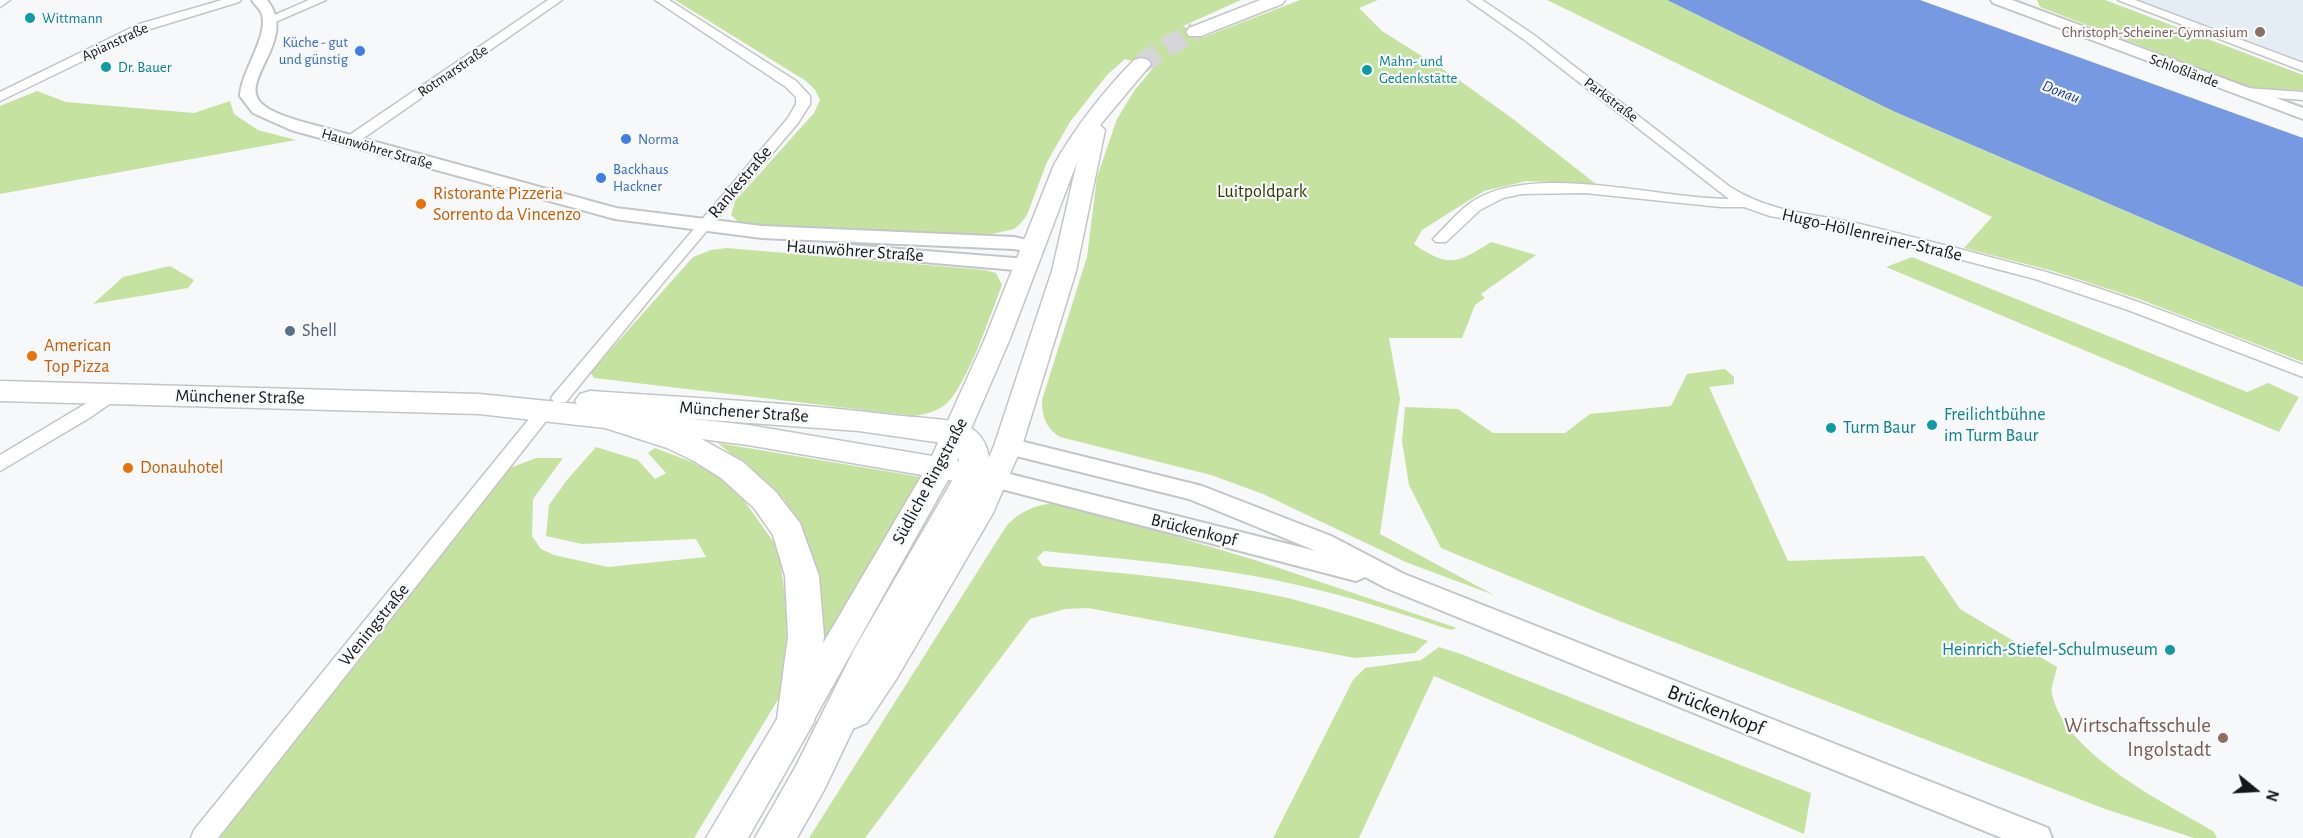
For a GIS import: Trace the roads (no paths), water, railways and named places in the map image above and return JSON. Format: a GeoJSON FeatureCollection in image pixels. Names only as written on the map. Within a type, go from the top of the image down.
{"type":"FeatureCollection","features":[{"type":"Feature","properties":{"kind":"main road"},"geometry":{"type":"LineString","coordinates":[[1195,32],[1276,0]]}},
{"type":"Feature","properties":{"kind":"main road","name":"Südliche Ringstraße"},"geometry":{"type":"LineString","coordinates":[[726,838],[795,722],[969,474],[1008,446],[1042,223],[1074,148],[1125,81],[1141,64]]}},
{"type":"Feature","properties":{"kind":"main road","name":"Südliche Ringstraße"},"geometry":{"type":"LineString","coordinates":[[957,434],[1038,256],[1071,235],[1090,146],[1103,109]]}},
{"type":"Feature","properties":{"kind":"main road","name":"Münchener Straße"},"geometry":{"type":"LineString","coordinates":[[0,392],[552,405],[859,421],[957,434],[1008,446]]}},
{"type":"Feature","properties":{"kind":"main road","name":"Münchener Straße"},"geometry":{"type":"LineString","coordinates":[[552,405],[606,418],[748,435],[969,474]]}},
{"type":"Feature","properties":{"kind":"main road"},"geometry":{"type":"LineString","coordinates":[[606,418],[678,440],[705,453],[732,470],[765,500],[788,532],[802,576],[806,636],[795,722]]}},
{"type":"Feature","properties":{"kind":"main road"},"geometry":{"type":"LineString","coordinates":[[776,838],[810,778],[868,659],[976,462],[975,452],[968,441],[957,434]]}},
{"type":"Feature","properties":{"kind":"street"},"geometry":{"type":"LineString","coordinates":[[0,3],[4,0]]}},
{"type":"Feature","properties":{"kind":"street","name":"Apianstraße"},"geometry":{"type":"LineString","coordinates":[[0,97],[143,27],[235,0]]}},
{"type":"Feature","properties":{"kind":"street"},"geometry":{"type":"LineString","coordinates":[[259,0],[268,11],[269,20],[320,0]]}},
{"type":"Feature","properties":{"kind":"street","name":"Rotmarstraße"},"geometry":{"type":"LineString","coordinates":[[350,141],[556,0]]}},
{"type":"Feature","properties":{"kind":"street","name":"Rankestraße"},"geometry":{"type":"LineString","coordinates":[[552,405],[799,112],[803,104],[803,96],[791,84],[661,0]]}},
{"type":"Feature","properties":{"kind":"street","name":"Parkstraße"},"geometry":{"type":"LineString","coordinates":[[1474,0],[1530,38],[1725,190],[1746,203]]}},
{"type":"Feature","properties":{"kind":"street","name":"Schloßlände"},"geometry":{"type":"LineString","coordinates":[[1998,0],[2303,114]]}},
{"type":"Feature","properties":{"kind":"street"},"geometry":{"type":"LineString","coordinates":[[2124,0],[2303,67]]}},
{"type":"Feature","properties":{"kind":"street","name":"Haunwöhrer Straße"},"geometry":{"type":"LineString","coordinates":[[269,20],[267,42],[249,82],[251,101],[269,114],[297,126],[615,213],[646,225],[699,231],[725,241],[1038,256]]}},
{"type":"Feature","properties":{"kind":"street"},"geometry":{"type":"LineString","coordinates":[[2240,92],[2303,96]]}},
{"type":"Feature","properties":{"kind":"street","name":"Hugo-Höllenreiner-Straße"},"geometry":{"type":"LineString","coordinates":[[1442,239],[1475,207],[1498,195],[1522,190],[1585,189],[1720,203],[1746,203],[1770,212],[1857,228],[2041,276],[2134,306],[2303,371]]}},
{"type":"Feature","properties":{"kind":"street"},"geometry":{"type":"LineString","coordinates":[[0,464],[85,413],[112,394]]}},
{"type":"Feature","properties":{"kind":"street","name":"Weningstraße"},"geometry":{"type":"LineString","coordinates":[[203,838],[552,405]]}},
{"type":"Feature","properties":{"kind":"street","name":"Brückenkopf"},"geometry":{"type":"LineString","coordinates":[[1008,446],[1194,492],[1322,543],[1395,581],[2037,838]]}},
{"type":"Feature","properties":{"kind":"street","name":"Brückenkopf"},"geometry":{"type":"LineString","coordinates":[[969,474],[1395,581]]}},
{"type":"Feature","properties":{"kind":"water","name":"Donau"},"geometry":{"type":"Polygon","coordinates":[[[1667,0],[1920,0],[2303,138],[2303,287],[1893,111],[1667,0]]]}},
{"type":"Feature","properties":{"kind":"tunnel"},"geometry":{"type":"LineString","coordinates":[[1141,64],[1166,47],[1195,32]]}},
{"type":"Feature","properties":{"kind":"place","name":"Wittmann"},"geometry":{"type":"Point","coordinates":[30,18]}},
{"type":"Feature","properties":{"kind":"place","name":"Christoph-Scheiner-Gymnasium"},"geometry":{"type":"Point","coordinates":[2260,32]}},
{"type":"Feature","properties":{"kind":"place","name":"Küche - gut und günstig"},"geometry":{"type":"Point","coordinates":[360,51]}},
{"type":"Feature","properties":{"kind":"place","name":"Dr. Bauer"},"geometry":{"type":"Point","coordinates":[106,67]}},
{"type":"Feature","properties":{"kind":"place","name":"Mahn- und Gedenkstätte"},"geometry":{"type":"Point","coordinates":[1367,70]}},
{"type":"Feature","properties":{"kind":"place","name":"Norma"},"geometry":{"type":"Point","coordinates":[626,139]}},
{"type":"Feature","properties":{"kind":"place","name":"Backhaus Hackner"},"geometry":{"type":"Point","coordinates":[601,178]}},
{"type":"Feature","properties":{"kind":"place","name":"Ristorante Pizzeria Sorrento da Vincenzo"},"geometry":{"type":"Point","coordinates":[421,204]}},
{"type":"Feature","properties":{"kind":"place","name":"Shell"},"geometry":{"type":"Point","coordinates":[290,331]}},
{"type":"Feature","properties":{"kind":"place","name":"American Top Pizza"},"geometry":{"type":"Point","coordinates":[32,356]}},
{"type":"Feature","properties":{"kind":"place","name":"Freilichtbühne im Turm Baur"},"geometry":{"type":"Point","coordinates":[1932,425]}},
{"type":"Feature","properties":{"kind":"place","name":"Turm Baur"},"geometry":{"type":"Point","coordinates":[1831,428]}},
{"type":"Feature","properties":{"kind":"place","name":"Donauhotel"},"geometry":{"type":"Point","coordinates":[128,468]}},
{"type":"Feature","properties":{"kind":"place","name":"Heinrich-Stiefel-Schulmuseum"},"geometry":{"type":"Point","coordinates":[2170,650]}},
{"type":"Feature","properties":{"kind":"place","name":"Wirtschaftsschule Ingolstadt"},"geometry":{"type":"Point","coordinates":[2223,738]}},
{"type":"Feature","properties":{"kind":"park label","name":"Luitpoldpark"},"geometry":{"type":"Point","coordinates":[1262,192]}}]}
